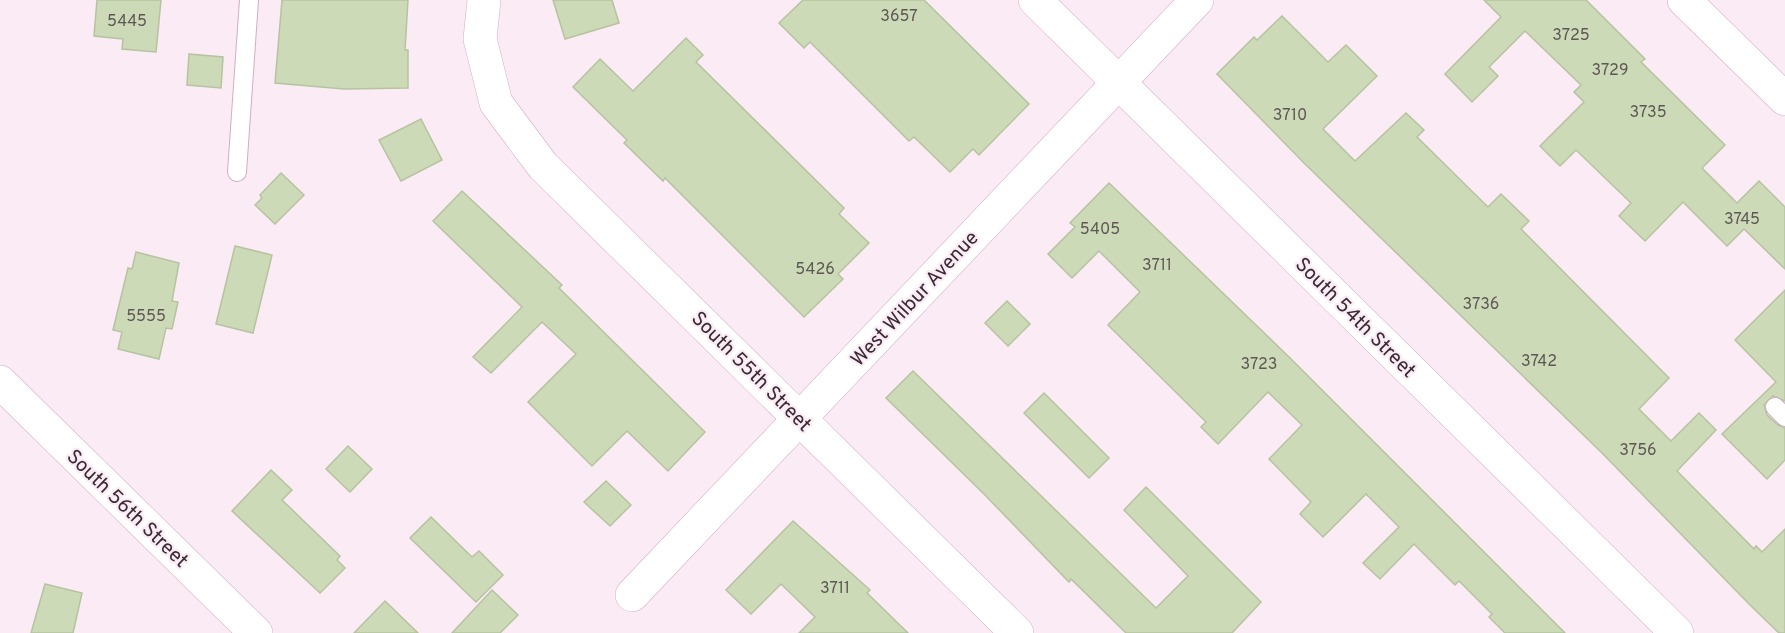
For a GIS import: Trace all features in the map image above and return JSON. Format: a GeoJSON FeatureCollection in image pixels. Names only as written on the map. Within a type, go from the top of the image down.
{"type":"FeatureCollection","features":[{"type":"Feature","properties":{"kind":"street","name":"South 55th Street"},"geometry":{"type":"LineString","coordinates":[[483,0],[480,39],[496,103],[543,166],[1017,633]]}},
{"type":"Feature","properties":{"kind":"street","name":"South 54th Street"},"geometry":{"type":"LineString","coordinates":[[1035,0],[1677,633]]}},
{"type":"Feature","properties":{"kind":"street","name":"West Wilbur Avenue"},"geometry":{"type":"LineString","coordinates":[[632,595],[1197,0]]}},
{"type":"Feature","properties":{"kind":"street"},"geometry":{"type":"LineString","coordinates":[[1684,0],[1785,99]]}},
{"type":"Feature","properties":{"kind":"street","name":"South 56th Street"},"geometry":{"type":"LineString","coordinates":[[0,382],[256,633]]}},
{"type":"Feature","properties":{"kind":"lane"},"geometry":{"type":"LineString","coordinates":[[237,172],[249,0]]}},
{"type":"Feature","properties":{"kind":"building"},"geometry":{"type":"Polygon","coordinates":[[[97,0],[161,0],[156,52],[122,49],[123,39],[94,36],[97,0]]]}},
{"type":"Feature","properties":{"kind":"building"},"geometry":{"type":"Polygon","coordinates":[[[282,0],[408,0],[405,50],[408,50],[408,88],[344,89],[275,83],[282,0]]]}},
{"type":"Feature","properties":{"kind":"building"},"geometry":{"type":"Polygon","coordinates":[[[553,0],[612,0],[619,23],[565,39],[553,0]]]}},
{"type":"Feature","properties":{"kind":"building"},"geometry":{"type":"Polygon","coordinates":[[[803,0],[924,0],[1029,104],[979,155],[973,149],[950,172],[914,137],[909,141],[810,42],[804,48],[779,23],[803,0]]]}},
{"type":"Feature","properties":{"kind":"building"},"geometry":{"type":"Polygon","coordinates":[[[1484,0],[1586,0],[1645,59],[1641,62],[1725,145],[1702,168],[1737,203],[1759,181],[1785,207],[1785,269],[1744,229],[1727,246],[1683,202],[1645,241],[1619,216],[1631,203],[1576,150],[1560,166],[1540,146],[1584,102],[1574,92],[1581,85],[1525,31],[1489,67],[1498,76],[1472,102],[1445,74],[1501,17],[1484,0]]]}},
{"type":"Feature","properties":{"kind":"building"},"geometry":{"type":"Polygon","coordinates":[[[1282,16],[1328,62],[1346,45],[1377,76],[1323,129],[1355,161],[1406,113],[1424,130],[1417,137],[1488,207],[1501,194],[1529,221],[1521,229],[1669,378],[1639,409],[1671,441],[1699,413],[1716,430],[1677,471],[1754,549],[1756,546],[1762,552],[1785,529],[1785,633],[1779,633],[1750,605],[1603,454],[1304,163],[1217,74],[1254,37],[1257,40],[1282,16]]]}},
{"type":"Feature","properties":{"kind":"building"},"geometry":{"type":"Polygon","coordinates":[[[686,38],[703,55],[696,62],[844,208],[839,214],[869,243],[838,274],[843,279],[804,317],[665,178],[663,181],[624,143],[627,140],[573,87],[600,59],[633,91],[686,38]]]}},
{"type":"Feature","properties":{"kind":"building"},"geometry":{"type":"Polygon","coordinates":[[[189,54],[223,57],[221,88],[187,85],[189,54]]]}},
{"type":"Feature","properties":{"kind":"building"},"geometry":{"type":"Polygon","coordinates":[[[421,119],[442,160],[401,181],[379,140],[421,119]]]}},
{"type":"Feature","properties":{"kind":"building"},"geometry":{"type":"Polygon","coordinates":[[[281,173],[304,195],[275,224],[255,205],[262,198],[260,195],[281,173]]]}},
{"type":"Feature","properties":{"kind":"building"},"geometry":{"type":"Polygon","coordinates":[[[1109,183],[1289,357],[1565,633],[1505,633],[1489,617],[1492,614],[1459,581],[1455,585],[1414,544],[1380,579],[1363,563],[1399,527],[1366,494],[1323,537],[1300,514],[1311,502],[1269,459],[1302,425],[1268,392],[1218,444],[1201,427],[1206,422],[1108,325],[1140,292],[1099,251],[1072,278],[1048,254],[1075,227],[1070,223],[1109,183]]]}},
{"type":"Feature","properties":{"kind":"building"},"geometry":{"type":"Polygon","coordinates":[[[462,191],[562,285],[559,288],[705,432],[668,471],[627,431],[592,466],[528,402],[576,354],[542,322],[491,373],[473,357],[522,307],[433,221],[462,191]]]}},
{"type":"Feature","properties":{"kind":"building"},"geometry":{"type":"Polygon","coordinates":[[[235,246],[272,255],[253,333],[216,324],[235,246]]]}},
{"type":"Feature","properties":{"kind":"building"},"geometry":{"type":"Polygon","coordinates":[[[136,252],[179,263],[172,301],[178,302],[172,329],[166,328],[159,359],[118,349],[122,332],[113,330],[128,268],[132,269],[136,252]]]}},
{"type":"Feature","properties":{"kind":"building"},"geometry":{"type":"Polygon","coordinates":[[[1785,290],[1785,401],[1773,396],[1764,405],[1767,415],[1785,428],[1785,460],[1767,479],[1722,434],[1776,382],[1735,340],[1785,290]]]}},
{"type":"Feature","properties":{"kind":"building"},"geometry":{"type":"Polygon","coordinates":[[[1007,301],[1030,324],[1008,346],[985,323],[1007,301]]]}},
{"type":"Feature","properties":{"kind":"building"},"geometry":{"type":"Polygon","coordinates":[[[913,371],[1156,608],[1188,576],[1124,510],[1146,487],[1261,602],[1232,633],[1126,633],[1071,579],[1069,582],[886,398],[913,371]]]}},
{"type":"Feature","properties":{"kind":"building"},"geometry":{"type":"Polygon","coordinates":[[[1044,393],[1109,458],[1089,478],[1024,413],[1044,393]]]}},
{"type":"Feature","properties":{"kind":"building"},"geometry":{"type":"Polygon","coordinates":[[[348,446],[372,469],[350,492],[326,469],[348,446]]]}},
{"type":"Feature","properties":{"kind":"building"},"geometry":{"type":"Polygon","coordinates":[[[271,470],[292,490],[282,500],[340,556],[337,560],[345,568],[320,593],[232,511],[271,470]]]}},
{"type":"Feature","properties":{"kind":"building"},"geometry":{"type":"Polygon","coordinates":[[[606,481],[631,505],[610,526],[584,502],[606,481]]]}},
{"type":"Feature","properties":{"kind":"building"},"geometry":{"type":"Polygon","coordinates":[[[431,517],[472,557],[479,551],[503,575],[476,602],[410,538],[431,517]]]}},
{"type":"Feature","properties":{"kind":"building"},"geometry":{"type":"Polygon","coordinates":[[[793,521],[870,590],[867,593],[908,633],[799,633],[815,617],[781,584],[751,614],[726,590],[793,521]]]}},
{"type":"Feature","properties":{"kind":"building"},"geometry":{"type":"Polygon","coordinates":[[[45,584],[82,593],[73,633],[31,633],[45,584]]]}},
{"type":"Feature","properties":{"kind":"building"},"geometry":{"type":"Polygon","coordinates":[[[492,590],[518,615],[500,633],[452,633],[492,590]]]}},
{"type":"Feature","properties":{"kind":"building"},"geometry":{"type":"Polygon","coordinates":[[[385,601],[418,633],[354,633],[385,601]]]}}]}
